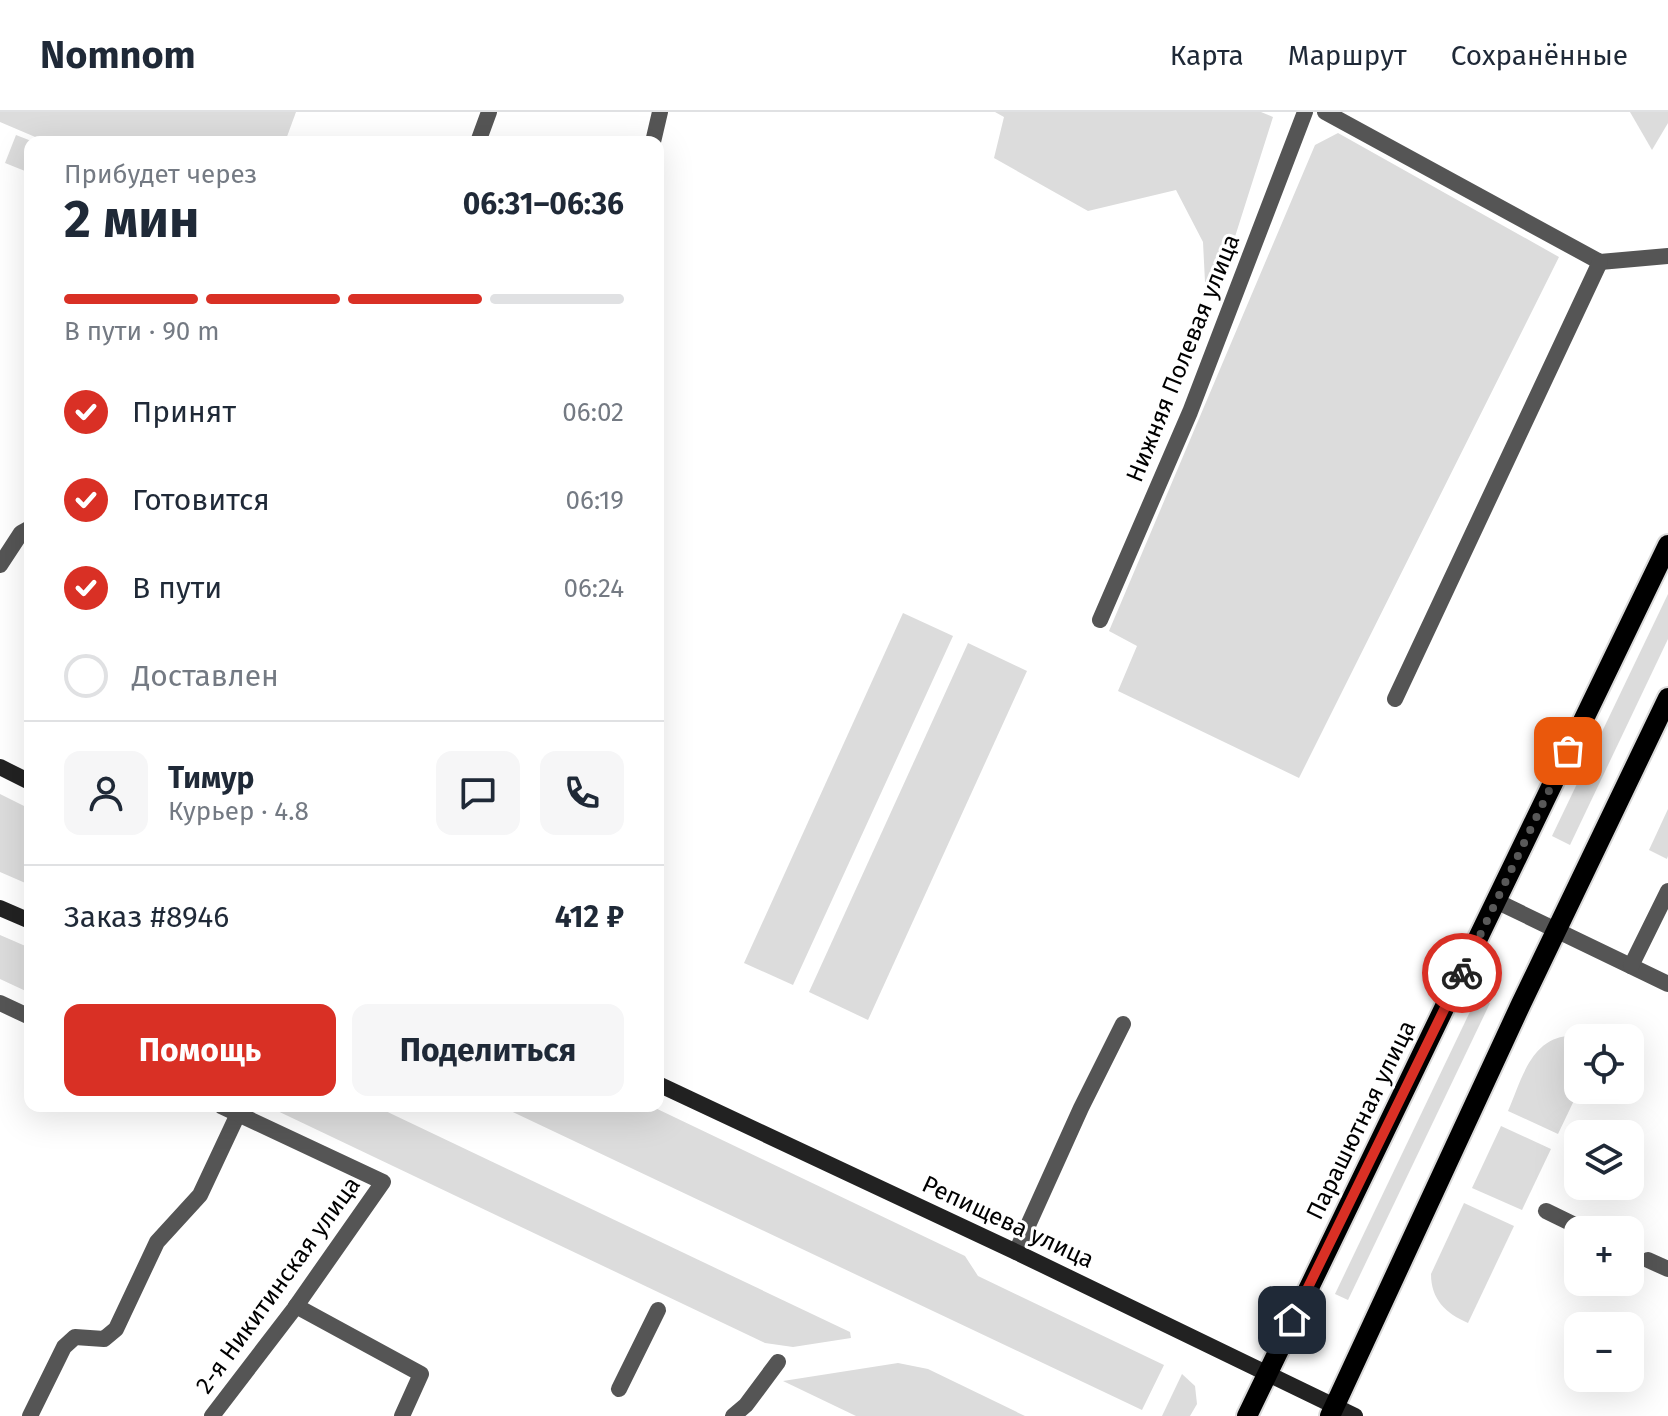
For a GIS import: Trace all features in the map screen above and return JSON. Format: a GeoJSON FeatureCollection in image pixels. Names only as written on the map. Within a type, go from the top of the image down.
{"type":"FeatureCollection","features":[{"type":"Feature","properties":{"kind":"main road","name":"Парашютная улица"},"geometry":{"type":"LineString","coordinates":[[1247,1416],[1668,545]]}},
{"type":"Feature","properties":{"kind":"main road"},"geometry":{"type":"LineString","coordinates":[[1332,1411],[1668,698]]}},
{"type":"Feature","properties":{"kind":"main road"},"geometry":{"type":"LineString","coordinates":[[0,767],[24,779]]}},
{"type":"Feature","properties":{"kind":"main road"},"geometry":{"type":"LineString","coordinates":[[0,908],[24,918]]}},
{"type":"Feature","properties":{"kind":"main road","name":"Репищева улица"},"geometry":{"type":"LineString","coordinates":[[664,1087],[1267,1373],[1332,1411],[1355,1416]]}},
{"type":"Feature","properties":{"kind":"street"},"geometry":{"type":"LineString","coordinates":[[480,136],[489,112]]}},
{"type":"Feature","properties":{"kind":"street"},"geometry":{"type":"LineString","coordinates":[[654,136],[660,112]]}},
{"type":"Feature","properties":{"kind":"street","name":"Нижняя Полевая улица"},"geometry":{"type":"LineString","coordinates":[[1100,620],[1190,412],[1305,112]]}},
{"type":"Feature","properties":{"kind":"street"},"geometry":{"type":"LineString","coordinates":[[1325,112],[1600,262],[1668,256]]}},
{"type":"Feature","properties":{"kind":"street"},"geometry":{"type":"LineString","coordinates":[[1395,699],[1600,262]]}},
{"type":"Feature","properties":{"kind":"street"},"geometry":{"type":"LineString","coordinates":[[0,565],[24,531]]}},
{"type":"Feature","properties":{"kind":"street"},"geometry":{"type":"LineString","coordinates":[[1631,966],[1668,891]]}},
{"type":"Feature","properties":{"kind":"street"},"geometry":{"type":"LineString","coordinates":[[1496,901],[1668,984]]}},
{"type":"Feature","properties":{"kind":"street"},"geometry":{"type":"LineString","coordinates":[[0,1003],[24,1014]]}},
{"type":"Feature","properties":{"kind":"street"},"geometry":{"type":"LineString","coordinates":[[1016,1252],[1123,1024]]}},
{"type":"Feature","properties":{"kind":"street"},"geometry":{"type":"LineString","coordinates":[[30,1416],[64,1347],[75,1337],[104,1339],[116,1329],[157,1242],[200,1195],[238,1114],[234,1112]]}},
{"type":"Feature","properties":{"kind":"street","name":"2-я Никитинская улица"},"geometry":{"type":"LineString","coordinates":[[212,1416],[296,1306],[383,1182],[238,1114]]}},
{"type":"Feature","properties":{"kind":"street"},"geometry":{"type":"LineString","coordinates":[[1546,1211],[1564,1220]]}},
{"type":"Feature","properties":{"kind":"street"},"geometry":{"type":"LineString","coordinates":[[1648,1260],[1668,1269]]}},
{"type":"Feature","properties":{"kind":"street"},"geometry":{"type":"LineString","coordinates":[[296,1306],[421,1374],[402,1416]]}},
{"type":"Feature","properties":{"kind":"street"},"geometry":{"type":"LineString","coordinates":[[619,1389],[658,1310]]}},
{"type":"Feature","properties":{"kind":"street"},"geometry":{"type":"LineString","coordinates":[[733,1416],[746,1405],[778,1362]]}},
{"type":"Feature","properties":{"kind":"shaded area"},"geometry":{"type":"Polygon","coordinates":[[[0,112],[296,112],[287,136],[33,136],[0,122],[0,112]]]}},
{"type":"Feature","properties":{"kind":"shaded area"},"geometry":{"type":"Polygon","coordinates":[[[995,112],[1261,112],[1273,117],[1220,284],[1205,282],[1203,242],[1176,190],[1088,211],[994,158],[1004,117],[995,112]]]}},
{"type":"Feature","properties":{"kind":"shaded area"},"geometry":{"type":"Polygon","coordinates":[[[1630,112],[1668,112],[1668,123],[1652,150],[1630,112]]]}},
{"type":"Feature","properties":{"kind":"shaded area"},"geometry":{"type":"Polygon","coordinates":[[[1338,133],[1559,257],[1299,778],[1118,691],[1137,646],[1109,631],[1315,145],[1338,133]]]}},
{"type":"Feature","properties":{"kind":"shaded area"},"geometry":{"type":"Polygon","coordinates":[[[16,135],[24,138],[24,171],[5,163],[16,135]]]}},
{"type":"Feature","properties":{"kind":"shaded area"},"geometry":{"type":"Polygon","coordinates":[[[1668,594],[1668,639],[1570,845],[1552,836],[1668,594]]]}},
{"type":"Feature","properties":{"kind":"shaded area"},"geometry":{"type":"Polygon","coordinates":[[[903,613],[953,636],[793,985],[744,963],[903,613]]]}},
{"type":"Feature","properties":{"kind":"shaded area"},"geometry":{"type":"Polygon","coordinates":[[[968,643],[1027,671],[868,1020],[809,992],[968,643]]]}},
{"type":"Feature","properties":{"kind":"shaded area"},"geometry":{"type":"Polygon","coordinates":[[[0,794],[24,806],[24,882],[0,872],[0,794]]]}},
{"type":"Feature","properties":{"kind":"shaded area"},"geometry":{"type":"Polygon","coordinates":[[[1668,809],[1668,856],[1667,859],[1649,850],[1668,809]]]}},
{"type":"Feature","properties":{"kind":"shaded area"},"geometry":{"type":"Polygon","coordinates":[[[0,935],[24,945],[24,990],[0,979],[0,935]]]}},
{"type":"Feature","properties":{"kind":"shaded area"},"geometry":{"type":"Polygon","coordinates":[[[1477,997],[1490,1003],[1348,1300],[1335,1294],[1477,997]]]}},
{"type":"Feature","properties":{"kind":"shaded area"},"geometry":{"type":"Polygon","coordinates":[[[1564,1037],[1564,1104],[1572,1104],[1558,1134],[1508,1111],[1536,1053],[1555,1039],[1564,1037]]]}},
{"type":"Feature","properties":{"kind":"shaded area"},"geometry":{"type":"Polygon","coordinates":[[[280,1112],[388,1112],[850,1332],[851,1338],[793,1347],[765,1343],[280,1112]]]}},
{"type":"Feature","properties":{"kind":"shaded area"},"geometry":{"type":"Polygon","coordinates":[[[513,1112],[664,1112],[965,1256],[978,1276],[1164,1365],[1142,1410],[513,1112]]]}},
{"type":"Feature","properties":{"kind":"shaded area"},"geometry":{"type":"Polygon","coordinates":[[[1501,1126],[1551,1149],[1522,1210],[1472,1188],[1501,1126]]]}},
{"type":"Feature","properties":{"kind":"shaded area"},"geometry":{"type":"Polygon","coordinates":[[[1464,1203],[1514,1226],[1468,1323],[1441,1304],[1434,1291],[1431,1274],[1464,1203]]]}},
{"type":"Feature","properties":{"kind":"shaded area"},"geometry":{"type":"Polygon","coordinates":[[[898,1363],[928,1369],[1025,1416],[856,1416],[783,1381],[898,1363]]]}},
{"type":"Feature","properties":{"kind":"shaded area"},"geometry":{"type":"Polygon","coordinates":[[[1182,1374],[1195,1386],[1197,1404],[1190,1416],[1162,1416],[1182,1374]]]}},
{"type":"Feature","properties":{"kind":"way so far"},"geometry":{"type":"LineString","coordinates":[[1462,973],[1568,751]]}},
{"type":"Feature","properties":{"kind":"route"},"geometry":{"type":"LineString","coordinates":[[1292,1320],[1462,973]]}}]}
